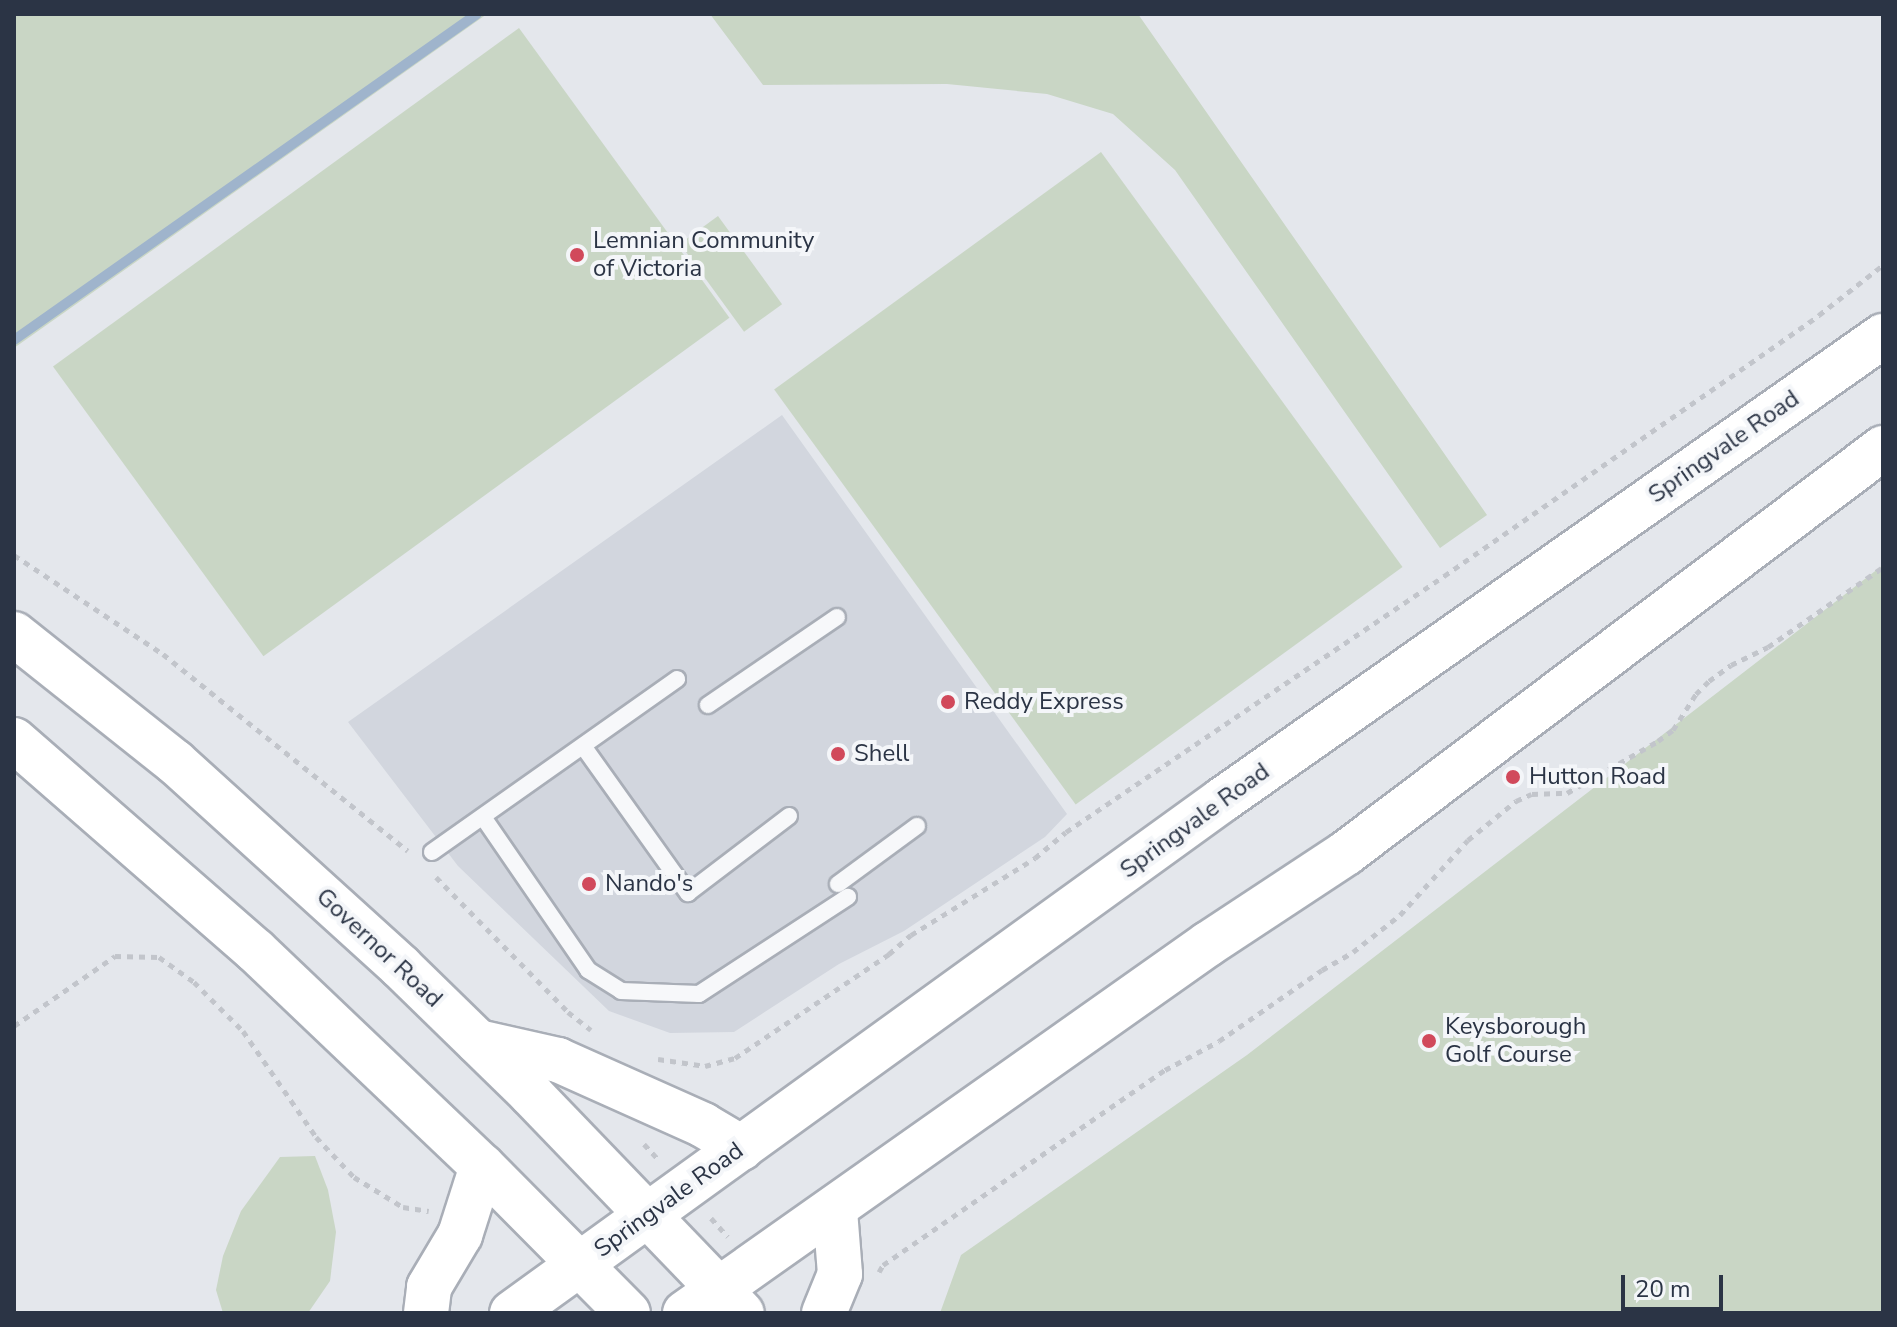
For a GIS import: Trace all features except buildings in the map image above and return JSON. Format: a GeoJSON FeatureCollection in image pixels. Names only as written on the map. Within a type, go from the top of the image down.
{"type":"FeatureCollection","features":[{"type":"Feature","properties":{"kind":"main road","name":"Springvale Road"},"geometry":{"type":"LineString","coordinates":[[512,1313],[1222,800],[1883,336]]}},
{"type":"Feature","properties":{"kind":"main road"},"geometry":{"type":"LineString","coordinates":[[716,1305],[835,1210],[1196,952],[1346,853],[1883,448]]}},
{"type":"Feature","properties":{"kind":"main road","name":"Governor Road"},"geometry":{"type":"LineString","coordinates":[[14,634],[105,704],[195,780],[478,1042],[650,1216],[716,1305]]}},
{"type":"Feature","properties":{"kind":"main road"},"geometry":{"type":"LineString","coordinates":[[14,740],[213,912],[482,1166],[628,1313]]}},
{"type":"Feature","properties":{"kind":"main road"},"geometry":{"type":"LineString","coordinates":[[478,1042],[558,1060],[703,1125],[742,1148]]}},
{"type":"Feature","properties":{"kind":"main road"},"geometry":{"type":"LineString","coordinates":[[426,1313],[429,1287],[464,1222],[482,1166]]}},
{"type":"Feature","properties":{"kind":"main road"},"geometry":{"type":"LineString","coordinates":[[824,1313],[840,1274],[835,1210]]}},
{"type":"Feature","properties":{"kind":"lane"},"geometry":{"type":"LineString","coordinates":[[708,705],[837,617]]}},
{"type":"Feature","properties":{"kind":"lane"},"geometry":{"type":"LineString","coordinates":[[432,852],[677,679]]}},
{"type":"Feature","properties":{"kind":"lane"},"geometry":{"type":"LineString","coordinates":[[583,746],[688,893],[789,816]]}},
{"type":"Feature","properties":{"kind":"lane"},"geometry":{"type":"LineString","coordinates":[[483,817],[588,970],[621,991],[699,994],[843,890],[917,826]]}},
{"type":"Feature","properties":{"kind":"path"},"geometry":{"type":"LineString","coordinates":[[648,1058],[705,1066],[735,1058],[889,954],[911,935],[1035,858],[1066,832],[1444,576],[1819,315],[1883,265]]}},
{"type":"Feature","properties":{"kind":"path"},"geometry":{"type":"LineString","coordinates":[[14,555],[163,654],[395,838],[414,858]]}},
{"type":"Feature","properties":{"kind":"path"},"geometry":{"type":"LineString","coordinates":[[875,1277],[883,1265],[1165,1070],[1219,1041],[1353,952],[1400,915],[1468,840],[1516,801],[1532,794],[1567,793],[1658,741],[1673,730],[1696,694],[1709,681],[1731,665],[1768,647],[1883,567]]}},
{"type":"Feature","properties":{"kind":"path"},"geometry":{"type":"LineString","coordinates":[[430,871],[568,1012],[593,1031]]}},
{"type":"Feature","properties":{"kind":"path"},"geometry":{"type":"LineString","coordinates":[[14,1026],[115,956],[159,957],[194,982],[243,1031],[316,1137],[354,1177],[403,1207],[441,1213],[464,1222]]}},
{"type":"Feature","properties":{"kind":"shaded area"},"geometry":{"type":"Polygon","coordinates":[[[782,415],[1067,814],[1045,837],[904,931],[839,964],[734,1032],[670,1033],[609,1011],[458,866],[348,722],[782,415]]]}},
{"type":"Feature","properties":{"kind":"green space"},"geometry":{"type":"Polygon","coordinates":[[[14,14],[487,14],[14,348],[14,14]]]}},
{"type":"Feature","properties":{"kind":"green space"},"geometry":{"type":"Polygon","coordinates":[[[710,14],[1138,14],[1487,515],[1440,548],[1175,170],[1113,114],[1047,94],[947,84],[763,85],[710,14]]]}},
{"type":"Feature","properties":{"kind":"green space"},"geometry":{"type":"Polygon","coordinates":[[[519,28],[729,318],[263,656],[53,367],[519,28]]]}},
{"type":"Feature","properties":{"kind":"green space"},"geometry":{"type":"Polygon","coordinates":[[[1101,152],[1403,567],[1076,804],[774,389],[1101,152]]]}},
{"type":"Feature","properties":{"kind":"green space"},"geometry":{"type":"Polygon","coordinates":[[[718,216],[782,304],[744,332],[680,244],[718,216]]]}},
{"type":"Feature","properties":{"kind":"green space","name":"Keysborough Golf Course"},"geometry":{"type":"Polygon","coordinates":[[[1883,565],[1883,1313],[940,1313],[961,1255],[1247,1055],[1883,565]]]}},
{"type":"Feature","properties":{"kind":"green space"},"geometry":{"type":"Polygon","coordinates":[[[315,1156],[328,1190],[336,1232],[330,1281],[308,1313],[223,1313],[216,1290],[223,1256],[241,1211],[280,1157],[315,1156]]]}},
{"type":"Feature","properties":{"kind":"waterway"},"geometry":{"type":"LineString","coordinates":[[14,340],[477,14]]}},
{"type":"Feature","properties":{"kind":"place","name":"Lemnian Community of Victoria"},"geometry":{"type":"Point","coordinates":[577,255]}},
{"type":"Feature","properties":{"kind":"place","name":"Reddy Express"},"geometry":{"type":"Point","coordinates":[948,702]}},
{"type":"Feature","properties":{"kind":"place","name":"Shell"},"geometry":{"type":"Point","coordinates":[838,754]}},
{"type":"Feature","properties":{"kind":"place","name":"Hutton Road"},"geometry":{"type":"Point","coordinates":[1513,777]}},
{"type":"Feature","properties":{"kind":"place","name":"Nando's"},"geometry":{"type":"Point","coordinates":[589,884]}},
{"type":"Feature","properties":{"kind":"place","name":"Keysborough Golf Course"},"geometry":{"type":"Point","coordinates":[1429,1041]}}]}
